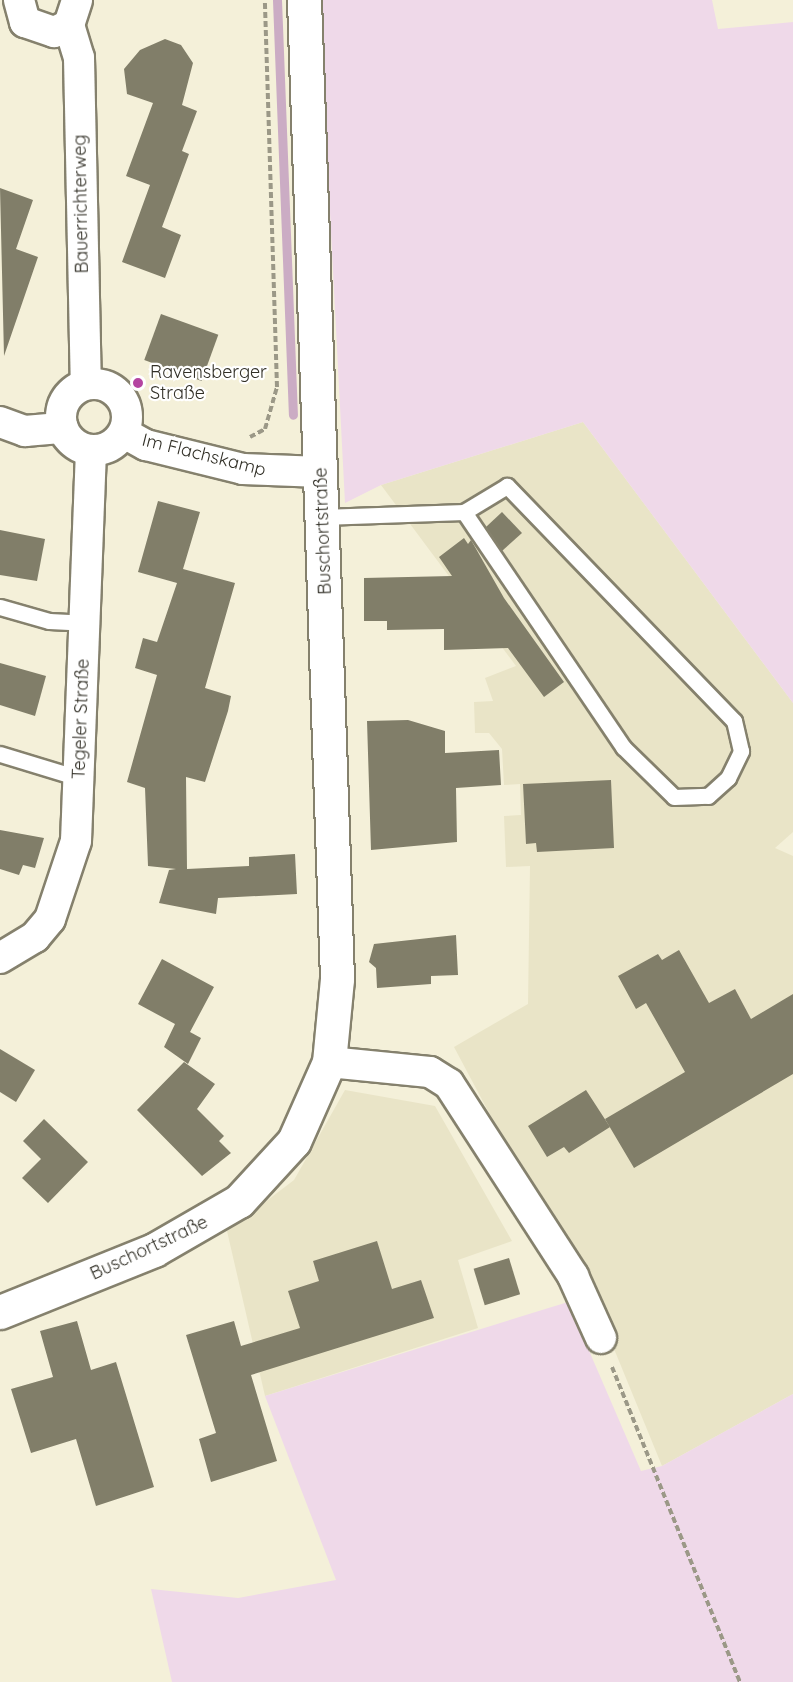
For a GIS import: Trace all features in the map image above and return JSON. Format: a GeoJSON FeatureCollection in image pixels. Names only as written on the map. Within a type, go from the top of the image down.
{"type":"FeatureCollection","features":[{"type":"Feature","properties":{"kind":"main road","name":"Buschortstraße"},"geometry":{"type":"LineString","coordinates":[[0,1312],[154,1250],[239,1201],[294,1142],[329,1062],[337,979],[304,0]]}},
{"type":"Feature","properties":{"kind":"street","name":"Bauerrichterweg"},"geometry":{"type":"LineString","coordinates":[[19,0],[25,22],[38,31],[73,12],[79,58],[86,384]]}},
{"type":"Feature","properties":{"kind":"street","name":"Im Flachskamp"},"geometry":{"type":"LineString","coordinates":[[86,384],[116,391],[128,418],[124,433],[110,446],[91,450]]}},
{"type":"Feature","properties":{"kind":"street"},"geometry":{"type":"LineString","coordinates":[[86,384],[65,401],[63,428],[79,447],[91,450]]}},
{"type":"Feature","properties":{"kind":"street"},"geometry":{"type":"LineString","coordinates":[[0,422],[25,431],[63,428]]}},
{"type":"Feature","properties":{"kind":"street","name":"Im Flachskamp"},"geometry":{"type":"LineString","coordinates":[[124,433],[146,445],[243,468],[321,472]]}},
{"type":"Feature","properties":{"kind":"street","name":"Tegeler Straße"},"geometry":{"type":"LineString","coordinates":[[0,958],[35,937],[61,899],[76,841],[91,450]]}},
{"type":"Feature","properties":{"kind":"street"},"geometry":{"type":"LineString","coordinates":[[329,1062],[430,1072],[449,1084],[573,1276],[601,1338]]}},
{"type":"Feature","properties":{"kind":"lane"},"geometry":{"type":"LineString","coordinates":[[322,517],[465,512],[507,486],[734,721],[741,751],[728,778],[708,796],[674,797],[623,747],[465,512]]}},
{"type":"Feature","properties":{"kind":"lane"},"geometry":{"type":"LineString","coordinates":[[0,607],[49,621],[84,623]]}},
{"type":"Feature","properties":{"kind":"lane"},"geometry":{"type":"LineString","coordinates":[[0,754],[79,778]]}},
{"type":"Feature","properties":{"kind":"path"},"geometry":{"type":"LineString","coordinates":[[243,468],[248,438],[265,429],[277,387],[265,0]]}},
{"type":"Feature","properties":{"kind":"path"},"geometry":{"type":"LineString","coordinates":[[601,1338],[740,1682]]}},
{"type":"Feature","properties":{"kind":"shaded area"},"geometry":{"type":"Polygon","coordinates":[[[319,0],[712,0],[718,29],[793,22],[793,703],[583,422],[381,485],[345,503],[319,0]]]}},
{"type":"Feature","properties":{"kind":"shaded area"},"geometry":{"type":"Polygon","coordinates":[[[583,422],[793,703],[793,832],[775,848],[793,856],[793,1394],[662,1466],[612,1344],[454,1047],[528,1004],[530,866],[506,867],[504,816],[521,815],[520,784],[504,785],[502,749],[489,733],[475,733],[474,702],[493,701],[485,678],[516,666],[381,485],[583,422]]]}},
{"type":"Feature","properties":{"kind":"shaded area"},"geometry":{"type":"Polygon","coordinates":[[[345,1090],[435,1106],[512,1241],[458,1260],[478,1328],[265,1396],[227,1231],[294,1180],[345,1090]]]}},
{"type":"Feature","properties":{"kind":"shaded area"},"geometry":{"type":"Polygon","coordinates":[[[568,1302],[641,1471],[662,1466],[793,1394],[793,1682],[172,1682],[151,1589],[238,1598],[336,1580],[265,1396],[568,1302]]]}},
{"type":"Feature","properties":{"kind":"building"},"geometry":{"type":"Polygon","coordinates":[[[165,39],[181,45],[193,63],[182,105],[197,111],[182,151],[189,154],[162,227],[181,235],[165,278],[122,262],[150,185],[126,176],[153,103],[127,94],[124,69],[140,50],[165,39]]]}},
{"type":"Feature","properties":{"kind":"building"},"geometry":{"type":"Polygon","coordinates":[[[0,188],[33,200],[16,249],[38,257],[4,356],[0,188]]]}},
{"type":"Feature","properties":{"kind":"building"},"geometry":{"type":"Polygon","coordinates":[[[161,314],[218,335],[202,381],[144,360],[161,314]]]}},
{"type":"Feature","properties":{"kind":"building"},"geometry":{"type":"Polygon","coordinates":[[[158,501],[200,512],[183,569],[235,583],[205,688],[231,696],[228,711],[205,782],[186,777],[187,869],[249,866],[249,857],[295,854],[297,894],[218,898],[216,914],[159,903],[169,870],[176,869],[148,866],[145,788],[127,782],[157,675],[135,668],[143,638],[157,642],[177,583],[138,572],[158,501]]]}},
{"type":"Feature","properties":{"kind":"building"},"geometry":{"type":"Polygon","coordinates":[[[502,512],[522,533],[502,551],[486,527],[502,512]]]}},
{"type":"Feature","properties":{"kind":"building"},"geometry":{"type":"Polygon","coordinates":[[[0,530],[45,539],[37,581],[0,575],[0,530]]]}},
{"type":"Feature","properties":{"kind":"building"},"geometry":{"type":"Polygon","coordinates":[[[464,538],[468,544],[471,540],[504,598],[564,682],[544,697],[508,648],[444,650],[444,629],[387,630],[387,621],[364,621],[364,578],[452,576],[439,557],[464,538]]]}},
{"type":"Feature","properties":{"kind":"building"},"geometry":{"type":"Polygon","coordinates":[[[0,663],[46,676],[35,716],[0,705],[0,663]]]}},
{"type":"Feature","properties":{"kind":"building"},"geometry":{"type":"Polygon","coordinates":[[[408,720],[445,731],[445,753],[499,750],[501,785],[456,788],[457,842],[371,850],[367,721],[408,720]]]}},
{"type":"Feature","properties":{"kind":"building"},"geometry":{"type":"Polygon","coordinates":[[[611,780],[614,848],[537,852],[536,843],[526,844],[523,784],[611,780]]]}},
{"type":"Feature","properties":{"kind":"building"},"geometry":{"type":"Polygon","coordinates":[[[0,830],[44,838],[35,868],[23,865],[19,875],[0,869],[0,830]]]}},
{"type":"Feature","properties":{"kind":"building"},"geometry":{"type":"Polygon","coordinates":[[[456,935],[458,975],[431,976],[431,984],[377,988],[376,968],[369,962],[374,944],[456,935]]]}},
{"type":"Feature","properties":{"kind":"building"},"geometry":{"type":"Polygon","coordinates":[[[679,950],[709,1003],[735,989],[751,1019],[793,994],[793,1074],[634,1168],[605,1119],[685,1072],[646,1003],[636,1009],[618,976],[658,954],[662,960],[679,950]]]}},
{"type":"Feature","properties":{"kind":"building"},"geometry":{"type":"Polygon","coordinates":[[[162,959],[214,987],[190,1032],[201,1038],[188,1064],[164,1047],[175,1024],[138,1004],[162,959]]]}},
{"type":"Feature","properties":{"kind":"building"},"geometry":{"type":"Polygon","coordinates":[[[0,1049],[35,1070],[16,1102],[0,1092],[0,1049]]]}},
{"type":"Feature","properties":{"kind":"building"},"geometry":{"type":"Polygon","coordinates":[[[184,1062],[215,1084],[197,1109],[224,1136],[219,1141],[231,1153],[202,1176],[137,1110],[184,1062]]]}},
{"type":"Feature","properties":{"kind":"building"},"geometry":{"type":"Polygon","coordinates":[[[586,1090],[610,1127],[569,1153],[564,1147],[547,1157],[528,1126],[586,1090]]]}},
{"type":"Feature","properties":{"kind":"building"},"geometry":{"type":"Polygon","coordinates":[[[44,1119],[88,1162],[48,1203],[22,1178],[41,1159],[23,1141],[44,1119]]]}},
{"type":"Feature","properties":{"kind":"building"},"geometry":{"type":"Polygon","coordinates":[[[377,1241],[392,1289],[421,1280],[434,1318],[251,1375],[277,1461],[211,1482],[199,1439],[216,1433],[186,1335],[234,1321],[241,1346],[300,1328],[288,1291],[319,1281],[313,1261],[377,1241]]]}},
{"type":"Feature","properties":{"kind":"building"},"geometry":{"type":"Polygon","coordinates":[[[509,1258],[520,1294],[485,1305],[474,1269],[509,1258]]]}},
{"type":"Feature","properties":{"kind":"building"},"geometry":{"type":"Polygon","coordinates":[[[77,1321],[91,1370],[116,1362],[154,1487],[96,1506],[76,1439],[31,1453],[11,1389],[53,1377],[40,1331],[77,1321]]]}},
{"type":"Feature","properties":{"kind":"waterway"},"geometry":{"type":"LineString","coordinates":[[277,0],[293,415]]}},
{"type":"Feature","properties":{"kind":"place","name":"Ravensberger Straße"},"geometry":{"type":"Point","coordinates":[138,383]}}]}
